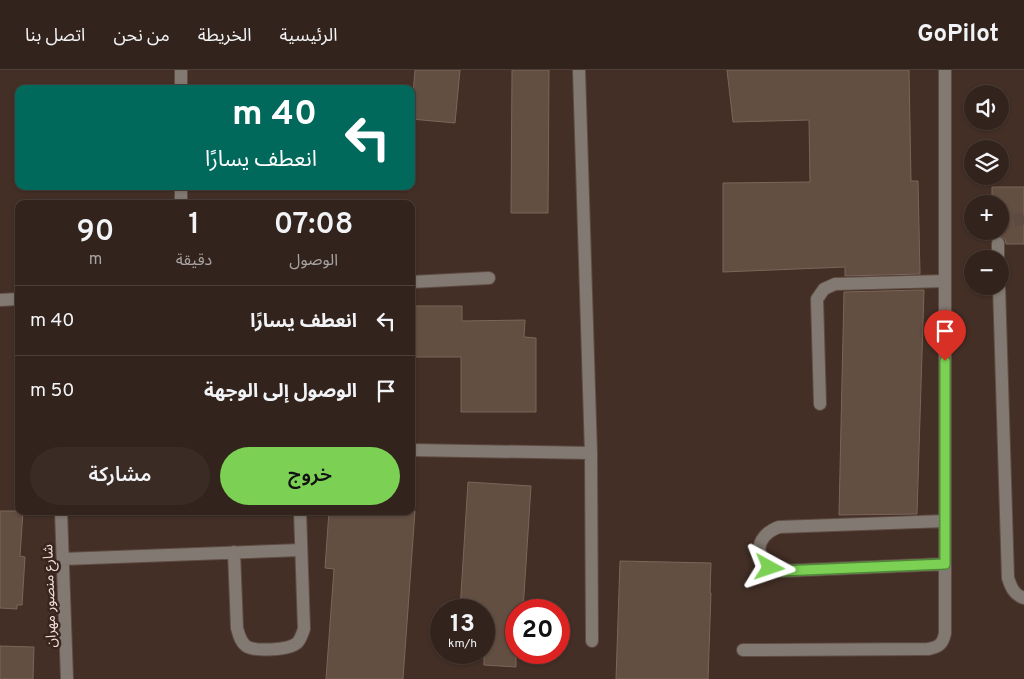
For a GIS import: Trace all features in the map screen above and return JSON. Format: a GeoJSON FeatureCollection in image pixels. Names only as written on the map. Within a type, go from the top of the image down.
{"type":"FeatureCollection","features":[{"type":"Feature","properties":{"kind":"street"},"geometry":{"type":"LineString","coordinates":[[181,70],[181,85]]}},
{"type":"Feature","properties":{"kind":"street"},"geometry":{"type":"LineString","coordinates":[[579,70],[591,453],[592,641]]}},
{"type":"Feature","properties":{"kind":"street"},"geometry":{"type":"LineString","coordinates":[[743,650],[937,648],[944,642],[946,632],[945,70]]}},
{"type":"Feature","properties":{"kind":"street"},"geometry":{"type":"LineString","coordinates":[[998,243],[998,250]]}},
{"type":"Feature","properties":{"kind":"street"},"geometry":{"type":"LineString","coordinates":[[415,282],[489,278]]}},
{"type":"Feature","properties":{"kind":"street"},"geometry":{"type":"LineString","coordinates":[[820,404],[817,299],[824,289],[835,284],[945,281]]}},
{"type":"Feature","properties":{"kind":"street"},"geometry":{"type":"LineString","coordinates":[[999,295],[1008,578],[1012,590],[1020,598],[1024,598]]}},
{"type":"Feature","properties":{"kind":"street"},"geometry":{"type":"LineString","coordinates":[[0,300],[15,299]]}},
{"type":"Feature","properties":{"kind":"street"},"geometry":{"type":"LineString","coordinates":[[415,450],[591,453]]}},
{"type":"Feature","properties":{"kind":"street","name":"شارع منصور مهران"},"geometry":{"type":"LineString","coordinates":[[61,515],[67,679]]}},
{"type":"Feature","properties":{"kind":"street"},"geometry":{"type":"LineString","coordinates":[[234,552],[238,633],[240,638],[247,646],[257,649],[288,648],[296,644],[302,637],[304,628],[300,515]]}},
{"type":"Feature","properties":{"kind":"street"},"geometry":{"type":"LineString","coordinates":[[945,564],[781,571],[770,568],[762,560],[759,549],[762,539],[769,531],[779,527],[946,521]]}},
{"type":"Feature","properties":{"kind":"street"},"geometry":{"type":"LineString","coordinates":[[62,559],[301,550]]}},
{"type":"Feature","properties":{"kind":"building"},"geometry":{"type":"Polygon","coordinates":[[[415,70],[460,70],[455,123],[415,119],[415,70]]]}},
{"type":"Feature","properties":{"kind":"building"},"geometry":{"type":"Polygon","coordinates":[[[512,70],[549,70],[548,213],[511,213],[512,70]]]}},
{"type":"Feature","properties":{"kind":"building"},"geometry":{"type":"Polygon","coordinates":[[[727,70],[909,70],[911,181],[918,181],[920,274],[845,276],[845,267],[723,272],[723,183],[810,182],[809,120],[733,122],[727,70]]]}},
{"type":"Feature","properties":{"kind":"building"},"geometry":{"type":"Polygon","coordinates":[[[992,187],[1024,187],[1024,244],[1006,244],[1005,240],[1009,240],[1009,195],[992,195],[992,187]]]}},
{"type":"Feature","properties":{"kind":"building"},"geometry":{"type":"Polygon","coordinates":[[[924,290],[917,514],[839,515],[844,292],[924,290]]]}},
{"type":"Feature","properties":{"kind":"building"},"geometry":{"type":"Polygon","coordinates":[[[415,306],[462,306],[462,321],[525,320],[524,337],[536,338],[536,412],[461,412],[461,357],[415,357],[415,306]]]}},
{"type":"Feature","properties":{"kind":"building"},"geometry":{"type":"Polygon","coordinates":[[[468,482],[531,486],[524,599],[505,599],[505,664],[516,664],[516,667],[484,665],[495,664],[495,599],[461,599],[468,482]]]}},
{"type":"Feature","properties":{"kind":"building"},"geometry":{"type":"Polygon","coordinates":[[[0,511],[15,511],[15,515],[23,515],[20,556],[25,557],[22,605],[17,605],[17,609],[0,608],[0,511]]]}},
{"type":"Feature","properties":{"kind":"building"},"geometry":{"type":"Polygon","coordinates":[[[329,515],[415,515],[403,679],[326,679],[334,569],[325,568],[329,515]]]}},
{"type":"Feature","properties":{"kind":"building"},"geometry":{"type":"Polygon","coordinates":[[[620,561],[711,563],[708,679],[616,679],[620,561]]]}},
{"type":"Feature","properties":{"kind":"building"},"geometry":{"type":"Polygon","coordinates":[[[0,646],[34,647],[33,679],[0,679],[0,646]]]}},
{"type":"Feature","properties":{"kind":"tunnel"},"geometry":{"type":"LineString","coordinates":[[1009,222],[1024,218]]}},
{"type":"Feature","properties":{"kind":"route"},"geometry":{"type":"LineString","coordinates":[[770,568],[781,571],[945,564],[945,361]]}}]}
